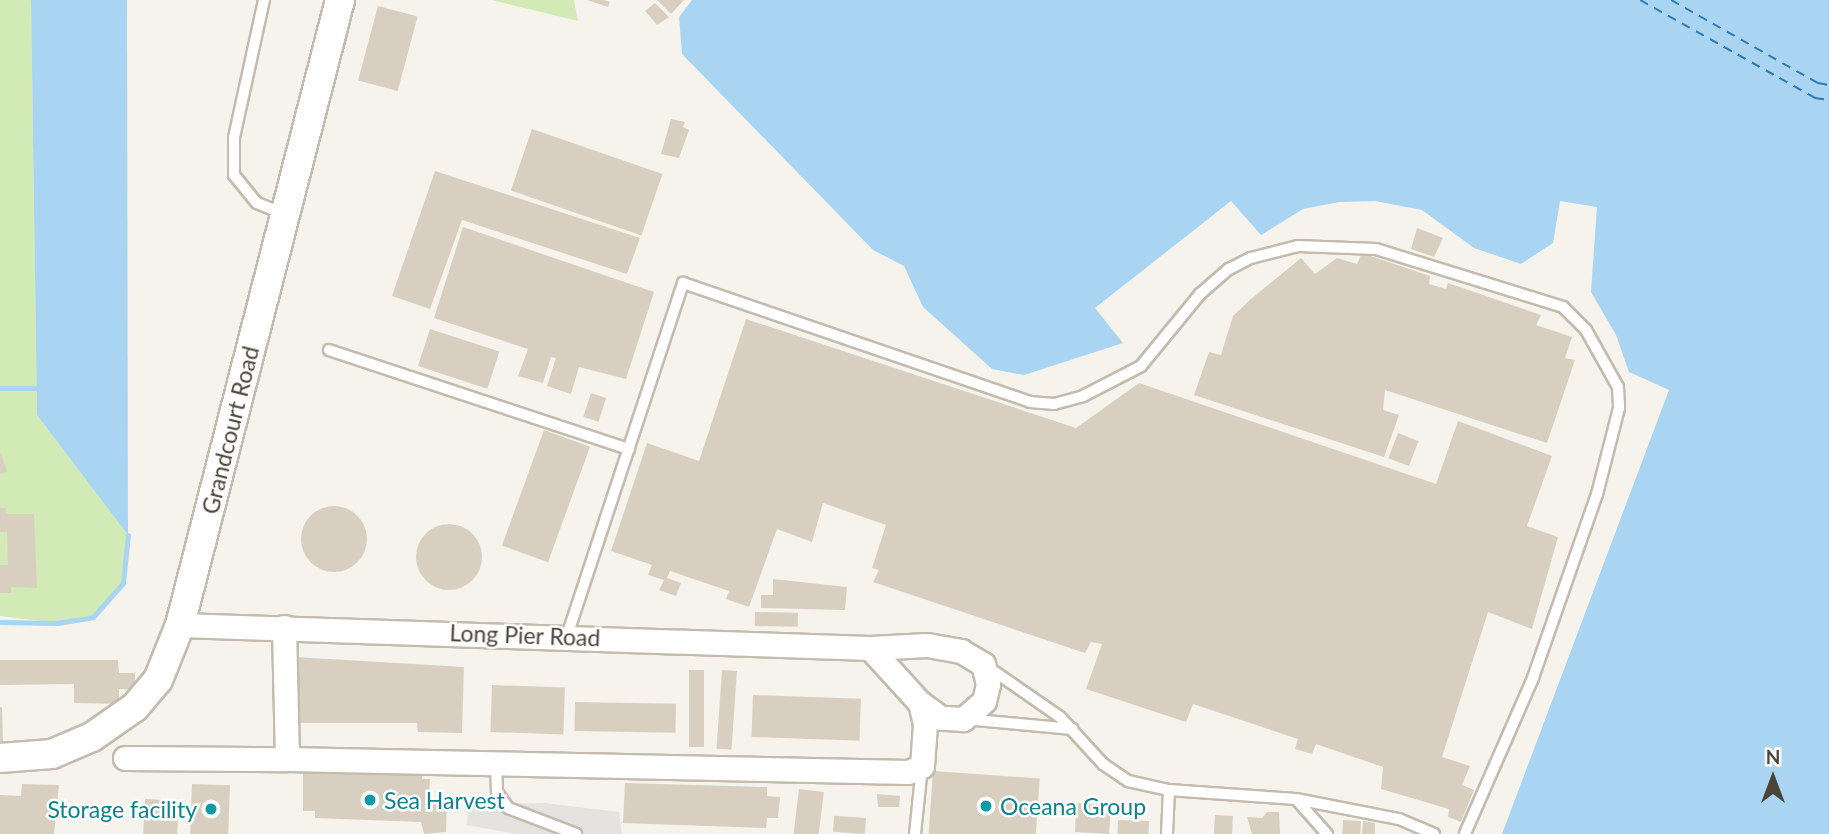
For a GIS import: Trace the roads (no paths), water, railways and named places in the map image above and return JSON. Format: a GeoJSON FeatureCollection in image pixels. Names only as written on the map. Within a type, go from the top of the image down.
{"type":"FeatureCollection","features":[{"type":"Feature","properties":{"kind":"street","name":"Grandcourt Road"},"geometry":{"type":"LineString","coordinates":[[0,758],[52,754],[117,722],[158,680],[180,625],[340,0]]}},
{"type":"Feature","properties":{"kind":"street","name":"Long Pier Road"},"geometry":{"type":"LineString","coordinates":[[180,625],[870,648],[946,648],[983,664]]}},
{"type":"Feature","properties":{"kind":"street"},"geometry":{"type":"LineString","coordinates":[[284,627],[287,759]]}},
{"type":"Feature","properties":{"kind":"street"},"geometry":{"type":"LineString","coordinates":[[870,648],[920,704],[941,718],[963,719],[984,701],[988,684],[983,664]]}},
{"type":"Feature","properties":{"kind":"street"},"geometry":{"type":"LineString","coordinates":[[125,758],[496,762],[888,772],[922,766],[925,724],[920,704]]}},
{"type":"Feature","properties":{"kind":"lane"},"geometry":{"type":"LineString","coordinates":[[264,0],[234,138],[234,175],[257,203],[285,215]]}},
{"type":"Feature","properties":{"kind":"lane"},"geometry":{"type":"LineString","coordinates":[[567,636],[683,283],[1030,402],[1054,404],[1083,396],[1141,366],[1200,294],[1229,269],[1265,253],[1298,246],[1377,249],[1563,307],[1575,317],[1609,365],[1618,387],[1619,408],[1597,494],[1533,678],[1465,834]]}},
{"type":"Feature","properties":{"kind":"lane"},"geometry":{"type":"LineString","coordinates":[[329,350],[629,449]]}},
{"type":"Feature","properties":{"kind":"lane"},"geometry":{"type":"LineString","coordinates":[[983,664],[1073,729],[1114,773],[1169,790],[1296,799],[1399,819],[1434,834]]}},
{"type":"Feature","properties":{"kind":"lane"},"geometry":{"type":"LineString","coordinates":[[963,719],[1073,729]]}},
{"type":"Feature","properties":{"kind":"lane"},"geometry":{"type":"LineString","coordinates":[[496,762],[497,792],[508,808],[576,834]]}},
{"type":"Feature","properties":{"kind":"lane"},"geometry":{"type":"LineString","coordinates":[[915,834],[922,766]]}},
{"type":"Feature","properties":{"kind":"lane"},"geometry":{"type":"LineString","coordinates":[[1167,834],[1169,790]]}},
{"type":"Feature","properties":{"kind":"lane"},"geometry":{"type":"LineString","coordinates":[[1296,799],[1327,834]]}},
{"type":"Feature","properties":{"kind":"water"},"geometry":{"type":"Polygon","coordinates":[[[31,0],[127,0],[128,535],[37,415],[31,0]]]}},
{"type":"Feature","properties":{"kind":"water"},"geometry":{"type":"Polygon","coordinates":[[[692,0],[1829,0],[1829,834],[1502,834],[1669,390],[1629,372],[1616,335],[1591,292],[1597,207],[1560,201],[1553,243],[1521,264],[1474,248],[1422,210],[1375,201],[1339,202],[1303,209],[1261,235],[1231,201],[1095,308],[1123,343],[1024,375],[992,369],[923,307],[904,266],[873,250],[682,54],[679,17],[692,0]]]}},
{"type":"Feature","properties":{"kind":"waterway"},"geometry":{"type":"LineString","coordinates":[[0,388],[36,388]]}},
{"type":"Feature","properties":{"kind":"waterway"},"geometry":{"type":"LineString","coordinates":[[0,622],[57,623],[93,617],[123,583],[128,535]]}},
{"type":"Feature","properties":{"kind":"place","name":"Sea Harvest"},"geometry":{"type":"Point","coordinates":[370,800]}},
{"type":"Feature","properties":{"kind":"place","name":"Oceana Group"},"geometry":{"type":"Point","coordinates":[986,806]}},
{"type":"Feature","properties":{"kind":"place","name":"Storage facility"},"geometry":{"type":"Point","coordinates":[211,809]}}]}
